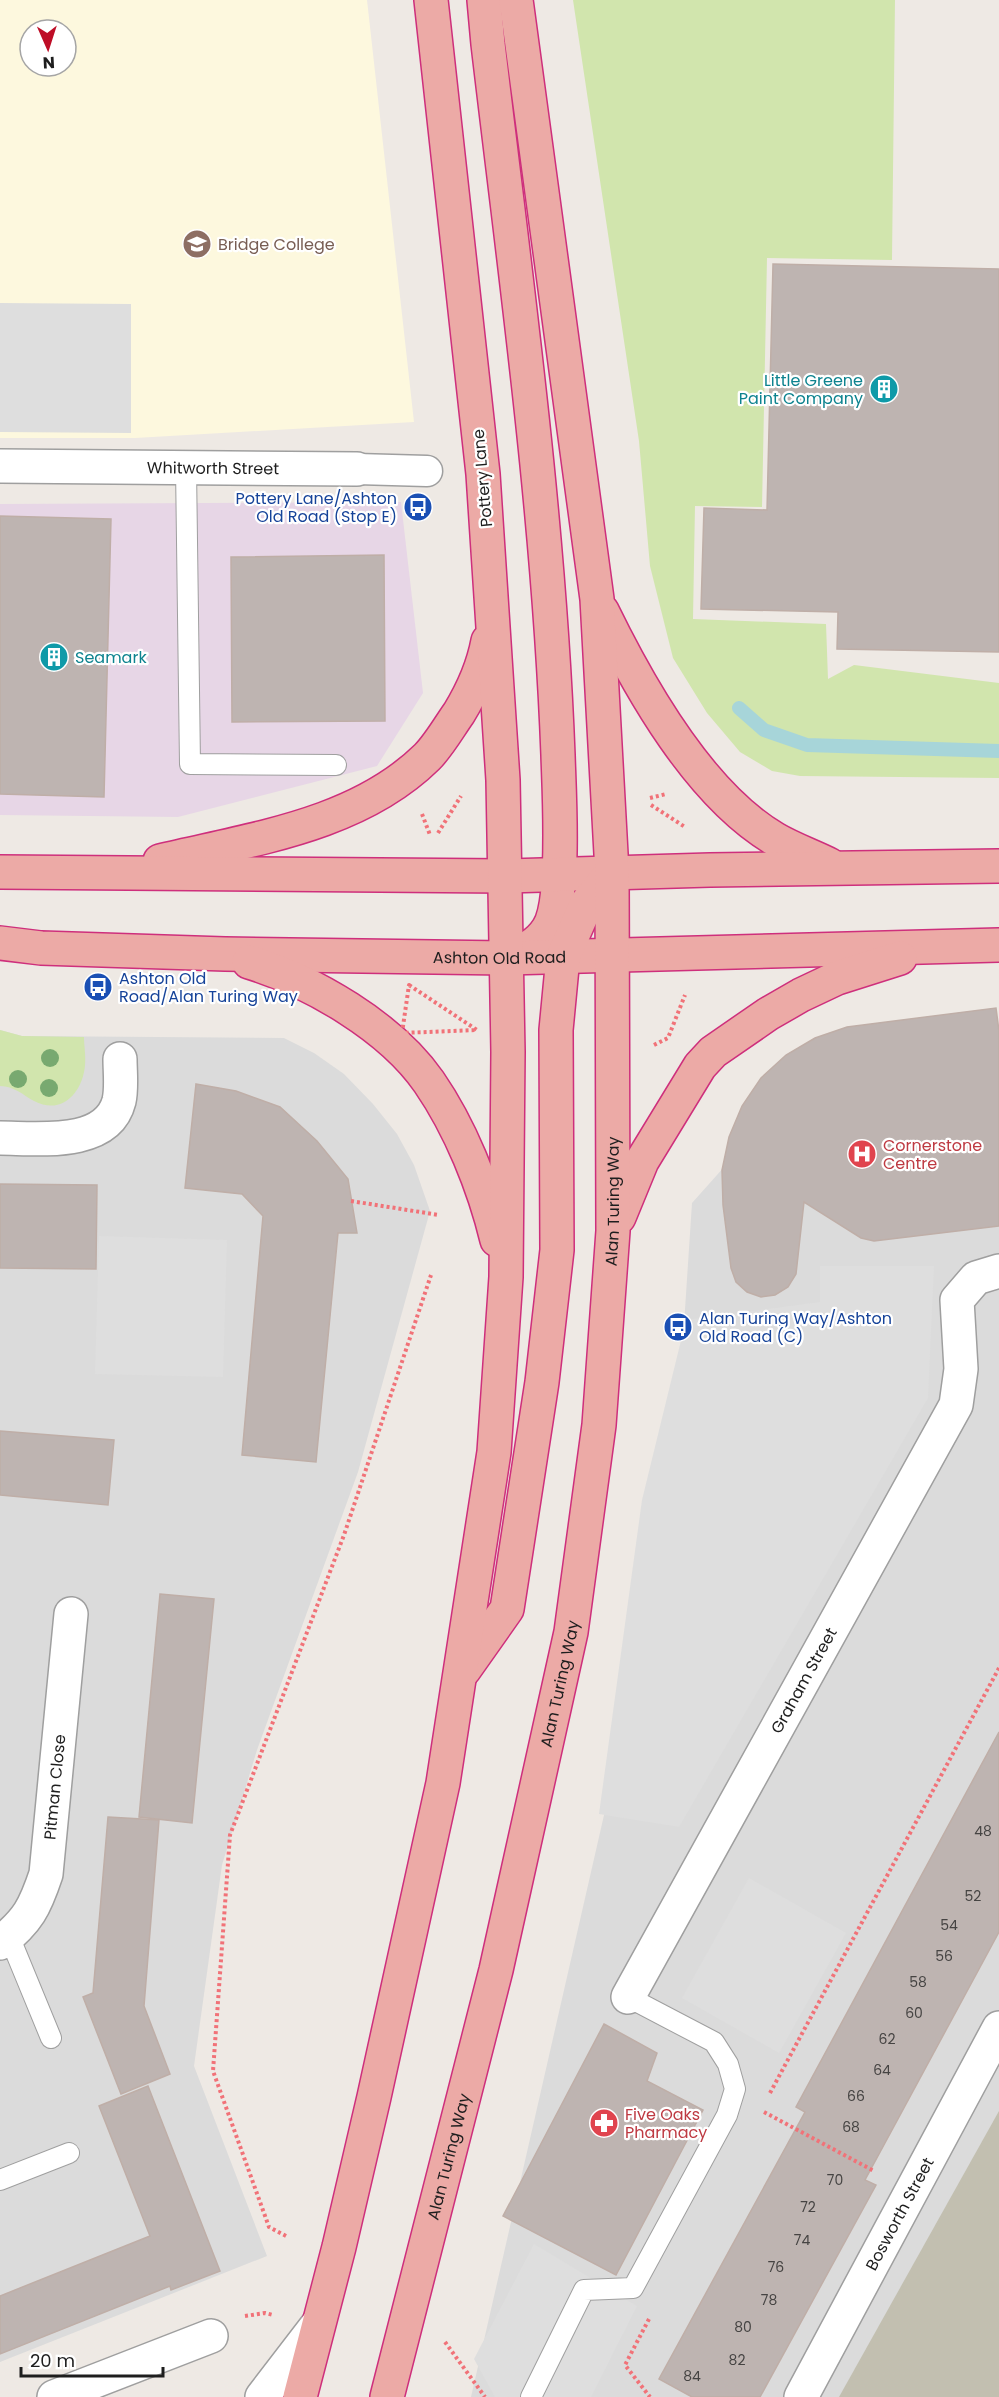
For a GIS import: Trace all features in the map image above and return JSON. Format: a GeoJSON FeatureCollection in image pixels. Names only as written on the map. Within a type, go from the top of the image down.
{"type":"FeatureCollection","features":[{"type":"Feature","properties":{"kind":"highway","name":"Pottery Lane"},"geometry":{"type":"LineString","coordinates":[[431,0],[483,474],[503,780],[506,958]]}},
{"type":"Feature","properties":{"kind":"highway"},"geometry":{"type":"LineString","coordinates":[[300,2397],[339,2247],[441,1794],[494,1452],[506,1277],[506,958],[530,948],[549,928],[556,902],[559,782],[547,575],[535,440],[484,0]]}},
{"type":"Feature","properties":{"kind":"highway"},"geometry":{"type":"LineString","coordinates":[[516,0],[597,600],[612,872],[613,955]]}},
{"type":"Feature","properties":{"kind":"highway"},"geometry":{"type":"LineString","coordinates":[[597,600],[639,683],[658,713],[725,800],[775,839],[837,868]]}},
{"type":"Feature","properties":{"kind":"highway"},"geometry":{"type":"LineString","coordinates":[[115,872],[282,831],[328,817],[361,803],[402,778],[428,756],[472,690],[484,660],[493,614]]}},
{"type":"Feature","properties":{"kind":"highway"},"geometry":{"type":"LineString","coordinates":[[0,873],[115,872],[385,877],[999,866]]}},
{"type":"Feature","properties":{"kind":"highway"},"geometry":{"type":"LineString","coordinates":[[460,1676],[507,1609],[542,1382],[557,1250],[556,1030],[563,957],[587,903],[612,872]]}},
{"type":"Feature","properties":{"kind":"highway","name":"Ashton Old Road"},"geometry":{"type":"LineString","coordinates":[[0,943],[41,948],[225,954],[506,958],[999,945]]}},
{"type":"Feature","properties":{"kind":"highway"},"geometry":{"type":"LineString","coordinates":[[613,1231],[642,1161],[700,1066],[713,1052],[768,1014],[837,978],[879,963],[948,946]]}},
{"type":"Feature","properties":{"kind":"highway"},"geometry":{"type":"LineString","coordinates":[[225,954],[267,967],[332,1000],[378,1031],[411,1060],[429,1081],[467,1154],[493,1226],[506,1277]]}},
{"type":"Feature","properties":{"kind":"highway","name":"Alan Turing Way"},"geometry":{"type":"LineString","coordinates":[[387,2397],[496,1970],[571,1632],[599,1425],[613,1231],[613,955]]}},
{"type":"Feature","properties":{"kind":"street","name":"Whitworth Street"},"geometry":{"type":"LineString","coordinates":[[0,466],[427,471]]}},
{"type":"Feature","properties":{"kind":"street"},"geometry":{"type":"LineString","coordinates":[[0,1138],[69,1137],[87,1133],[102,1125],[113,1113],[119,1100],[120,1059]]}},
{"type":"Feature","properties":{"kind":"street","name":"Graham Street"},"geometry":{"type":"LineString","coordinates":[[628,1997],[956,1406],[960,1359],[957,1300],[976,1278],[999,1271]]}},
{"type":"Feature","properties":{"kind":"street","name":"Pitman Close"},"geometry":{"type":"LineString","coordinates":[[5,1940],[19,1928],[36,1904],[46,1874],[71,1614]]}},
{"type":"Feature","properties":{"kind":"street","name":"Bosworth Street"},"geometry":{"type":"LineString","coordinates":[[801,2397],[999,2028]]}},
{"type":"Feature","properties":{"kind":"street"},"geometry":{"type":"LineString","coordinates":[[262,2397],[318,2324]]}},
{"type":"Feature","properties":{"kind":"street"},"geometry":{"type":"LineString","coordinates":[[54,2397],[211,2336]]}},
{"type":"Feature","properties":{"kind":"lane"},"geometry":{"type":"LineString","coordinates":[[186,467],[190,764],[336,765]]}},
{"type":"Feature","properties":{"kind":"lane"},"geometry":{"type":"LineString","coordinates":[[5,1940],[51,2038]]}},
{"type":"Feature","properties":{"kind":"lane"},"geometry":{"type":"LineString","coordinates":[[531,2397],[585,2290],[633,2288],[727,2115],[735,2089],[728,2064],[714,2042],[628,1997]]}},
{"type":"Feature","properties":{"kind":"lane"},"geometry":{"type":"LineString","coordinates":[[0,2181],[69,2153]]}},
{"type":"Feature","properties":{"kind":"path"},"geometry":{"type":"LineString","coordinates":[[432,841],[464,791]]}},
{"type":"Feature","properties":{"kind":"path"},"geometry":{"type":"LineString","coordinates":[[676,792],[644,800],[690,830]]}},
{"type":"Feature","properties":{"kind":"path"},"geometry":{"type":"LineString","coordinates":[[409,985],[477,1030]]}},
{"type":"Feature","properties":{"kind":"path"},"geometry":{"type":"LineString","coordinates":[[646,1050],[668,1038],[687,989]]}},
{"type":"Feature","properties":{"kind":"path"},"geometry":{"type":"LineString","coordinates":[[351,1201],[439,1215]]}},
{"type":"Feature","properties":{"kind":"path"},"geometry":{"type":"LineString","coordinates":[[286,2236],[269,2227],[213,2071],[230,1835],[344,1535],[431,1275]]}},
{"type":"Feature","properties":{"kind":"path"},"geometry":{"type":"LineString","coordinates":[[766,2100],[999,1668]]}},
{"type":"Feature","properties":{"kind":"path"},"geometry":{"type":"LineString","coordinates":[[761,2110],[912,2191]]}},
{"type":"Feature","properties":{"kind":"path"},"geometry":{"type":"LineString","coordinates":[[413,2298],[485,2397]]}},
{"type":"Feature","properties":{"kind":"path"},"geometry":{"type":"LineString","coordinates":[[211,2336],[249,2314],[265,2313],[318,2324]]}},
{"type":"Feature","properties":{"kind":"path"},"geometry":{"type":"LineString","coordinates":[[650,2397],[625,2365],[652,2314]]}},
{"type":"Feature","properties":{"kind":"shaded area","name":"Bridge College"},"geometry":{"type":"Polygon","coordinates":[[[0,0],[367,0],[414,422],[135,438],[0,438],[0,0]]]}},
{"type":"Feature","properties":{"kind":"shaded area"},"geometry":{"type":"Polygon","coordinates":[[[0,303],[131,304],[131,433],[0,432],[0,303]]]}},
{"type":"Feature","properties":{"kind":"shaded area"},"geometry":{"type":"Polygon","coordinates":[[[401,502],[423,693],[377,766],[178,817],[0,815],[0,504],[401,502]]]}},
{"type":"Feature","properties":{"kind":"shaded area"},"geometry":{"type":"Polygon","coordinates":[[[0,1030],[22,1036],[284,1038],[314,1053],[344,1074],[373,1104],[397,1134],[414,1165],[430,1211],[358,1472],[257,1750],[222,1865],[194,2066],[267,2256],[0,2362],[0,1030]]]}},
{"type":"Feature","properties":{"kind":"shaded area"},"geometry":{"type":"Polygon","coordinates":[[[999,1070],[999,2397],[471,2397],[671,1522],[692,1203],[767,1119],[999,1070]]]}},
{"type":"Feature","properties":{"kind":"shaded area"},"geometry":{"type":"Polygon","coordinates":[[[99,1236],[227,1240],[223,1377],[95,1374],[99,1236]]]}},
{"type":"Feature","properties":{"kind":"shaded area"},"geometry":{"type":"Polygon","coordinates":[[[820,1266],[934,1266],[928,1398],[679,1827],[599,1814],[642,1500],[686,1320],[820,1302],[820,1266]]]}},
{"type":"Feature","properties":{"kind":"shaded area"},"geometry":{"type":"Polygon","coordinates":[[[749,1878],[846,1933],[779,2053],[682,1998],[749,1878]]]}},
{"type":"Feature","properties":{"kind":"shaded area"},"geometry":{"type":"Polygon","coordinates":[[[999,2111],[999,2397],[839,2397],[999,2111]]]}},
{"type":"Feature","properties":{"kind":"shaded area"},"geometry":{"type":"Polygon","coordinates":[[[534,2244],[637,2306],[591,2397],[495,2397],[474,2359],[534,2244]]]}},
{"type":"Feature","properties":{"kind":"green space"},"geometry":{"type":"Polygon","coordinates":[[[573,0],[895,0],[892,260],[767,258],[762,507],[695,506],[693,619],[826,624],[828,679],[854,665],[999,683],[999,778],[800,776],[772,771],[740,752],[707,713],[673,658],[650,566],[639,441],[573,0]]]}},
{"type":"Feature","properties":{"kind":"green space"},"geometry":{"type":"Polygon","coordinates":[[[0,1030],[22,1036],[84,1037],[83,1075],[80,1084],[69,1099],[54,1106],[44,1105],[14,1089],[0,1086],[0,1030]]]}},
{"type":"Feature","properties":{"kind":"building","name":"Little Greene Paint Company"},"geometry":{"type":"Polygon","coordinates":[[[773,264],[999,269],[999,652],[837,649],[838,612],[701,609],[704,508],[767,510],[773,264]]]}},
{"type":"Feature","properties":{"kind":"building","name":"Seamark"},"geometry":{"type":"Polygon","coordinates":[[[0,516],[111,519],[104,797],[0,794],[0,516]]]}},
{"type":"Feature","properties":{"kind":"building"},"geometry":{"type":"Polygon","coordinates":[[[384,555],[385,721],[232,722],[231,557],[384,555]]]}},
{"type":"Feature","properties":{"kind":"building","name":"Cornerstone Centre"},"geometry":{"type":"Polygon","coordinates":[[[996,1008],[999,1031],[999,1226],[874,1241],[861,1238],[804,1202],[796,1274],[788,1287],[775,1295],[761,1297],[747,1292],[736,1282],[731,1268],[723,1205],[722,1170],[729,1137],[742,1106],[761,1078],[786,1055],[815,1038],[847,1027],[996,1008]]]}},
{"type":"Feature","properties":{"kind":"building"},"geometry":{"type":"Polygon","coordinates":[[[196,1084],[236,1091],[280,1107],[317,1141],[348,1179],[357,1233],[338,1233],[316,1462],[242,1455],[263,1216],[242,1194],[185,1188],[196,1084]]]}},
{"type":"Feature","properties":{"kind":"building"},"geometry":{"type":"Polygon","coordinates":[[[0,1184],[97,1185],[96,1269],[0,1268],[0,1184]]]}},
{"type":"Feature","properties":{"kind":"building"},"geometry":{"type":"Polygon","coordinates":[[[0,1431],[114,1440],[108,1505],[0,1495],[0,1431]]]}},
{"type":"Feature","properties":{"kind":"building"},"geometry":{"type":"Polygon","coordinates":[[[160,1594],[214,1599],[192,1823],[139,1817],[160,1594]]]}},
{"type":"Feature","properties":{"kind":"building"},"geometry":{"type":"Polygon","coordinates":[[[999,1732],[999,1932],[865,2180],[876,2185],[760,2397],[692,2397],[659,2379],[805,2112],[796,2107],[999,1732]]]}},
{"type":"Feature","properties":{"kind":"building"},"geometry":{"type":"Polygon","coordinates":[[[108,1817],[159,1820],[144,2006],[170,2074],[121,2094],[83,1997],[93,1993],[108,1817]]]}},
{"type":"Feature","properties":{"kind":"building"},"geometry":{"type":"Polygon","coordinates":[[[604,2024],[657,2053],[647,2081],[703,2110],[616,2275],[503,2216],[604,2024]]]}},
{"type":"Feature","properties":{"kind":"building"},"geometry":{"type":"Polygon","coordinates":[[[148,2086],[220,2271],[171,2290],[170,2286],[0,2354],[0,2296],[150,2236],[99,2106],[148,2086]]]}},
{"type":"Feature","properties":{"kind":"waterway"},"geometry":{"type":"LineString","coordinates":[[739,708],[764,730],[807,745],[999,751]]}},
{"type":"Feature","properties":{"kind":"place","name":"Bridge College"},"geometry":{"type":"Point","coordinates":[197,244]}},
{"type":"Feature","properties":{"kind":"place","name":"Little Greene Paint Company"},"geometry":{"type":"Point","coordinates":[884,389]}},
{"type":"Feature","properties":{"kind":"place","name":"Pottery Lane/Ashton Old Road (Stop E)"},"geometry":{"type":"Point","coordinates":[418,507]}},
{"type":"Feature","properties":{"kind":"place","name":"Seamark"},"geometry":{"type":"Point","coordinates":[54,657]}},
{"type":"Feature","properties":{"kind":"place","name":"Ashton Old Road/Alan Turing Way"},"geometry":{"type":"Point","coordinates":[98,987]}},
{"type":"Feature","properties":{"kind":"place","name":"Cornerstone Centre"},"geometry":{"type":"Point","coordinates":[862,1154]}},
{"type":"Feature","properties":{"kind":"place","name":"Alan Turing Way/Ashton Old Road (C)"},"geometry":{"type":"Point","coordinates":[678,1327]}},
{"type":"Feature","properties":{"kind":"place","name":"Five Oaks Pharmacy"},"geometry":{"type":"Point","coordinates":[604,2123]}}]}
